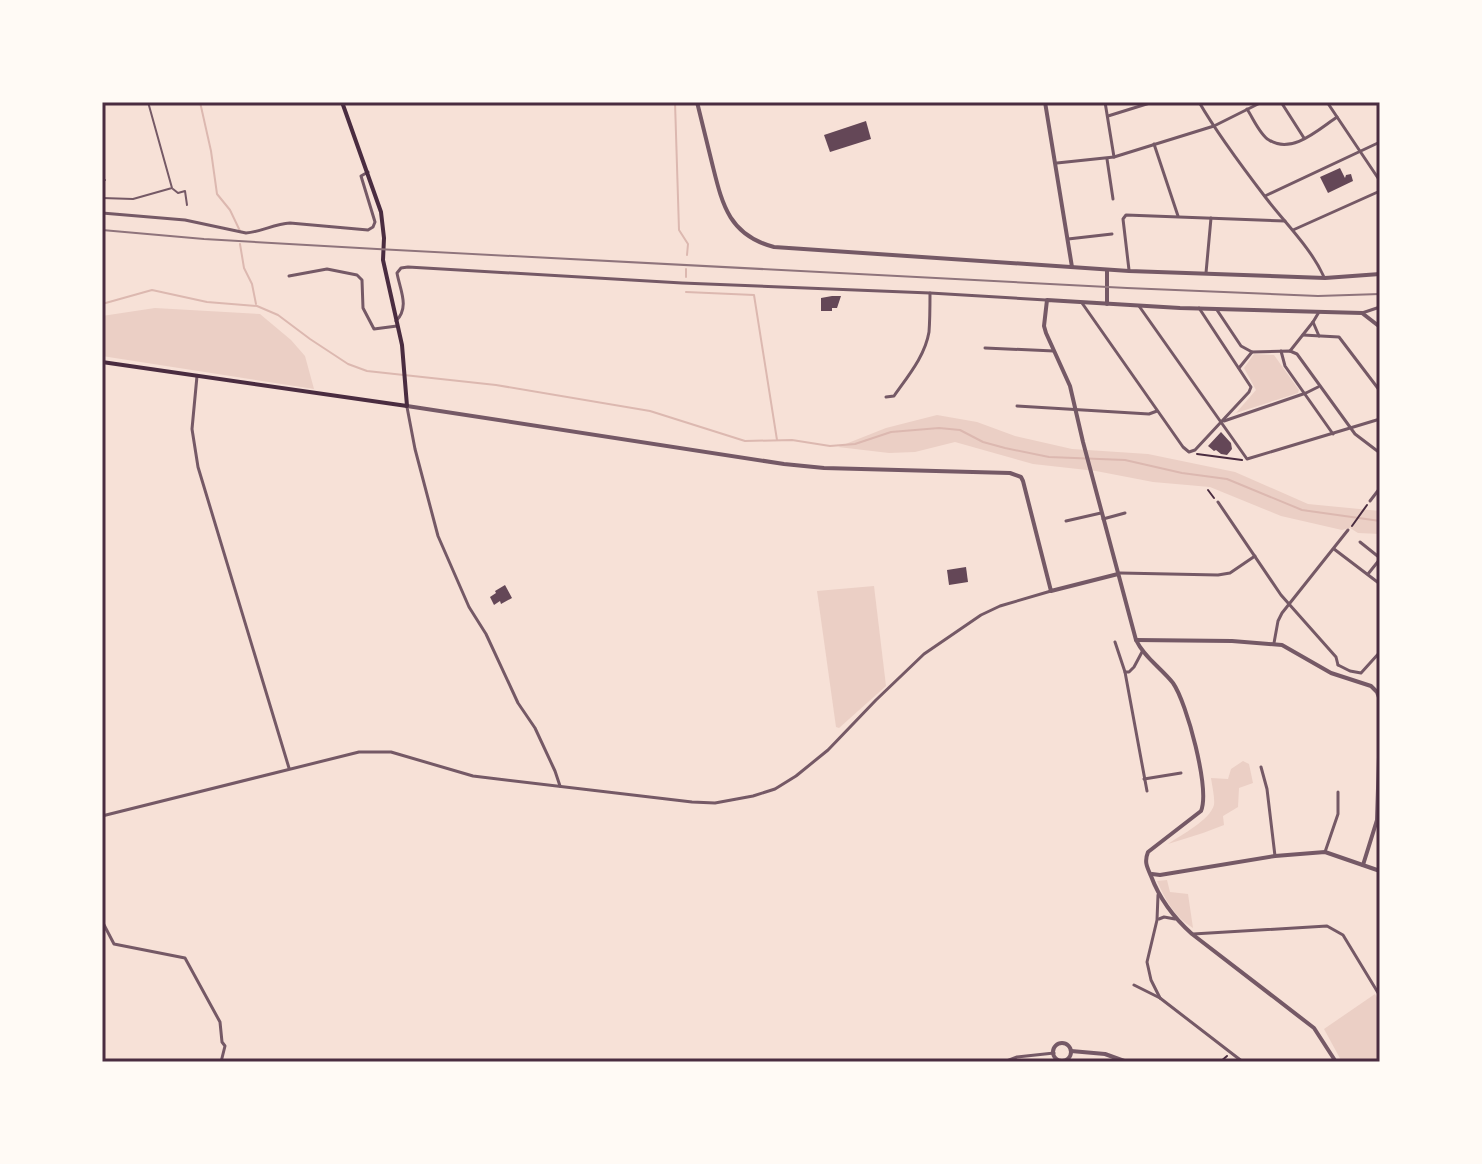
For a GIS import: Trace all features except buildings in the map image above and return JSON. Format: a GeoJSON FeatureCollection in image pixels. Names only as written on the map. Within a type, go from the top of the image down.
{"type":"FeatureCollection","features":[{"type":"Feature","properties":{"kind":"main road"},"geometry":{"type":"LineString","coordinates":[[102,362],[407,406],[404,360],[383,260],[381,212],[342,102]]}},
{"type":"Feature","properties":{"kind":"street"},"geometry":{"type":"LineString","coordinates":[[697,102],[722,203],[729,217],[759,242],[782,248],[1129,271],[1325,278],[1380,274]]}},
{"type":"Feature","properties":{"kind":"street"},"geometry":{"type":"LineString","coordinates":[[1045,102],[1072,267]]}},
{"type":"Feature","properties":{"kind":"street"},"geometry":{"type":"LineString","coordinates":[[1105,102],[1114,157]]}},
{"type":"Feature","properties":{"kind":"street"},"geometry":{"type":"LineString","coordinates":[[1107,116],[1153,102]]}},
{"type":"Feature","properties":{"kind":"street"},"geometry":{"type":"LineString","coordinates":[[1199,102],[1325,278]]}},
{"type":"Feature","properties":{"kind":"street"},"geometry":{"type":"LineString","coordinates":[[1055,163],[1114,157],[1214,126],[1262,102]]}},
{"type":"Feature","properties":{"kind":"street"},"geometry":{"type":"LineString","coordinates":[[1281,102],[1304,138]]}},
{"type":"Feature","properties":{"kind":"street"},"geometry":{"type":"LineString","coordinates":[[1327,102],[1380,181]]}},
{"type":"Feature","properties":{"kind":"street"},"geometry":{"type":"LineString","coordinates":[[1247,109],[1269,140],[1287,145],[1337,117]]}},
{"type":"Feature","properties":{"kind":"street"},"geometry":{"type":"LineString","coordinates":[[1265,196],[1380,142]]}},
{"type":"Feature","properties":{"kind":"street"},"geometry":{"type":"LineString","coordinates":[[1154,144],[1178,216]]}},
{"type":"Feature","properties":{"kind":"street"},"geometry":{"type":"LineString","coordinates":[[1107,159],[1113,199]]}},
{"type":"Feature","properties":{"kind":"street"},"geometry":{"type":"LineString","coordinates":[[102,213],[185,220],[246,233],[290,223],[365,230],[371,229],[375,222],[361,176],[368,172]]}},
{"type":"Feature","properties":{"kind":"street"},"geometry":{"type":"LineString","coordinates":[[1293,230],[1380,191]]}},
{"type":"Feature","properties":{"kind":"street"},"geometry":{"type":"LineString","coordinates":[[1129,271],[1124,217],[1130,215],[1285,221]]}},
{"type":"Feature","properties":{"kind":"street"},"geometry":{"type":"LineString","coordinates":[[1206,273],[1211,218]]}},
{"type":"Feature","properties":{"kind":"street"},"geometry":{"type":"LineString","coordinates":[[1068,239],[1112,234]]}},
{"type":"Feature","properties":{"kind":"street"},"geometry":{"type":"LineString","coordinates":[[289,276],[327,269],[357,275],[362,280],[363,308],[374,329],[397,323],[402,314],[404,307],[397,273],[408,267],[1139,306],[1362,313],[1380,307]]}},
{"type":"Feature","properties":{"kind":"street"},"geometry":{"type":"LineString","coordinates":[[1107,269],[1107,304]]}},
{"type":"Feature","properties":{"kind":"street"},"geometry":{"type":"LineString","coordinates":[[886,397],[894,396],[924,350],[929,334],[930,293]]}},
{"type":"Feature","properties":{"kind":"street"},"geometry":{"type":"LineString","coordinates":[[1047,300],[1044,326],[1070,386],[1136,640],[1142,651],[1173,684],[1181,699],[1205,794],[1201,811],[1148,852],[1146,862],[1158,895],[1175,919],[1192,934],[1314,1028],[1336,1062]]}},
{"type":"Feature","properties":{"kind":"street"},"geometry":{"type":"LineString","coordinates":[[1082,303],[1189,452],[1195,450],[1221,423],[1251,387],[1199,308]]}},
{"type":"Feature","properties":{"kind":"street"},"geometry":{"type":"LineString","coordinates":[[1139,306],[1247,459],[1380,419]]}},
{"type":"Feature","properties":{"kind":"street"},"geometry":{"type":"LineString","coordinates":[[1216,309],[1241,346],[1252,352],[1290,351],[1297,354],[1355,434],[1380,453]]}},
{"type":"Feature","properties":{"kind":"street"},"geometry":{"type":"LineString","coordinates":[[1290,351],[1319,312]]}},
{"type":"Feature","properties":{"kind":"street"},"geometry":{"type":"LineString","coordinates":[[1362,313],[1380,327]]}},
{"type":"Feature","properties":{"kind":"street"},"geometry":{"type":"LineString","coordinates":[[1313,322],[1319,336]]}},
{"type":"Feature","properties":{"kind":"street"},"geometry":{"type":"LineString","coordinates":[[1303,335],[1342,340],[1380,391]]}},
{"type":"Feature","properties":{"kind":"street"},"geometry":{"type":"LineString","coordinates":[[985,348],[1054,351]]}},
{"type":"Feature","properties":{"kind":"street"},"geometry":{"type":"LineString","coordinates":[[1281,351],[1283,363],[1333,434]]}},
{"type":"Feature","properties":{"kind":"street"},"geometry":{"type":"LineString","coordinates":[[1239,368],[1252,352]]}},
{"type":"Feature","properties":{"kind":"street"},"geometry":{"type":"LineString","coordinates":[[197,376],[192,429],[198,467],[289,768]]}},
{"type":"Feature","properties":{"kind":"street"},"geometry":{"type":"LineString","coordinates":[[1221,423],[1320,386]]}},
{"type":"Feature","properties":{"kind":"street"},"geometry":{"type":"LineString","coordinates":[[560,786],[535,728],[518,703],[486,634],[454,576],[438,536],[407,406],[784,464],[1016,475],[1023,481],[1051,591]]}},
{"type":"Feature","properties":{"kind":"street"},"geometry":{"type":"LineString","coordinates":[[1017,406],[1149,414],[1157,411]]}},
{"type":"Feature","properties":{"kind":"street"},"geometry":{"type":"LineString","coordinates":[[1370,501],[1380,488]]}},
{"type":"Feature","properties":{"kind":"street"},"geometry":{"type":"LineString","coordinates":[[1218,502],[1289,605],[1336,657],[1338,665]]}},
{"type":"Feature","properties":{"kind":"street"},"geometry":{"type":"LineString","coordinates":[[1066,521],[1125,513]]}},
{"type":"Feature","properties":{"kind":"street"},"geometry":{"type":"LineString","coordinates":[[1274,643],[1282,613],[1348,530]]}},
{"type":"Feature","properties":{"kind":"street"},"geometry":{"type":"LineString","coordinates":[[1360,542],[1380,558],[1368,574]]}},
{"type":"Feature","properties":{"kind":"street"},"geometry":{"type":"LineString","coordinates":[[1334,549],[1380,584]]}},
{"type":"Feature","properties":{"kind":"street"},"geometry":{"type":"LineString","coordinates":[[102,816],[359,752],[391,752],[473,776],[560,786],[715,803],[753,796],[775,789],[796,776],[828,750],[924,654],[981,615],[1000,606],[1118,574],[1230,573],[1255,556]]}},
{"type":"Feature","properties":{"kind":"street"},"geometry":{"type":"LineString","coordinates":[[1136,640],[1274,643],[1291,649],[1328,672],[1371,686],[1380,700]]}},
{"type":"Feature","properties":{"kind":"street"},"geometry":{"type":"LineString","coordinates":[[1115,642],[1125,672],[1147,791]]}},
{"type":"Feature","properties":{"kind":"street"},"geometry":{"type":"LineString","coordinates":[[1125,672],[1134,667],[1142,651]]}},
{"type":"Feature","properties":{"kind":"street"},"geometry":{"type":"LineString","coordinates":[[1338,665],[1361,673],[1380,652]]}},
{"type":"Feature","properties":{"kind":"street"},"geometry":{"type":"LineString","coordinates":[[1328,672],[1338,665]]}},
{"type":"Feature","properties":{"kind":"street"},"geometry":{"type":"LineString","coordinates":[[1363,865],[1377,820],[1380,726]]}},
{"type":"Feature","properties":{"kind":"street"},"geometry":{"type":"LineString","coordinates":[[1261,767],[1267,789],[1275,856]]}},
{"type":"Feature","properties":{"kind":"street"},"geometry":{"type":"LineString","coordinates":[[1144,779],[1181,773]]}},
{"type":"Feature","properties":{"kind":"street"},"geometry":{"type":"LineString","coordinates":[[1325,852],[1338,814],[1338,792]]}},
{"type":"Feature","properties":{"kind":"street"},"geometry":{"type":"LineString","coordinates":[[1151,874],[1325,852],[1380,871]]}},
{"type":"Feature","properties":{"kind":"street"},"geometry":{"type":"LineString","coordinates":[[1158,895],[1157,920],[1147,962],[1160,998]]}},
{"type":"Feature","properties":{"kind":"street"},"geometry":{"type":"LineString","coordinates":[[1157,920],[1164,917],[1175,919]]}},
{"type":"Feature","properties":{"kind":"street"},"geometry":{"type":"LineString","coordinates":[[102,921],[114,944],[185,958],[220,1022],[225,1046],[221,1062]]}},
{"type":"Feature","properties":{"kind":"street"},"geometry":{"type":"LineString","coordinates":[[1192,934],[1327,926],[1343,935],[1380,996]]}},
{"type":"Feature","properties":{"kind":"street"},"geometry":{"type":"LineString","coordinates":[[1134,985],[1160,998],[1243,1062]]}},
{"type":"Feature","properties":{"kind":"street"},"geometry":{"type":"LineString","coordinates":[[1071,1051],[1063,1061],[1056,1058],[1054,1053],[1055,1047],[1066,1044],[1071,1051],[1105,1054],[1127,1062]]}},
{"type":"Feature","properties":{"kind":"street"},"geometry":{"type":"LineString","coordinates":[[1004,1062],[1017,1057],[1054,1053]]}},
{"type":"Feature","properties":{"kind":"lane"},"geometry":{"type":"LineString","coordinates":[[148,102],[172,188],[178,193],[185,191],[187,205]]}},
{"type":"Feature","properties":{"kind":"lane"},"geometry":{"type":"LineString","coordinates":[[102,198],[133,199],[172,188]]}},
{"type":"Feature","properties":{"kind":"path"},"geometry":{"type":"LineString","coordinates":[[1189,452],[1247,459]]}},
{"type":"Feature","properties":{"kind":"path"},"geometry":{"type":"LineString","coordinates":[[1208,490],[1218,502]]}},
{"type":"Feature","properties":{"kind":"path"},"geometry":{"type":"LineString","coordinates":[[1348,530],[1370,501]]}},
{"type":"Feature","properties":{"kind":"path"},"geometry":{"type":"LineString","coordinates":[[1220,1062],[1230,1052]]}},
{"type":"Feature","properties":{"kind":"shaded area"},"geometry":{"type":"Polygon","coordinates":[[[155,308],[260,314],[305,356],[314,389],[102,356],[102,316],[155,308]]]}},
{"type":"Feature","properties":{"kind":"shaded area"},"geometry":{"type":"Polygon","coordinates":[[[1254,354],[1274,355],[1299,390],[1298,393],[1236,413],[1256,390],[1244,368],[1254,354]]]}},
{"type":"Feature","properties":{"kind":"shaded area"},"geometry":{"type":"Polygon","coordinates":[[[937,415],[977,422],[1015,436],[1072,449],[1148,454],[1235,472],[1308,504],[1380,511],[1380,534],[1358,533],[1350,528],[1342,530],[1281,516],[1210,487],[1033,464],[955,442],[915,452],[889,453],[838,447],[886,428],[937,415]]]}},
{"type":"Feature","properties":{"kind":"shaded area"},"geometry":{"type":"Polygon","coordinates":[[[874,586],[886,686],[839,728],[836,727],[817,591],[874,586]]]}},
{"type":"Feature","properties":{"kind":"shaded area"},"geometry":{"type":"Polygon","coordinates":[[[1243,761],[1249,764],[1253,783],[1239,788],[1238,807],[1223,816],[1224,825],[1168,844],[1211,811],[1214,802],[1211,778],[1228,779],[1231,769],[1243,761]]]}},
{"type":"Feature","properties":{"kind":"shaded area"},"geometry":{"type":"Polygon","coordinates":[[[1167,880],[1170,892],[1188,894],[1193,928],[1176,913],[1157,881],[1167,880]]]}},
{"type":"Feature","properties":{"kind":"shaded area"},"geometry":{"type":"Polygon","coordinates":[[[1375,994],[1380,1003],[1380,1062],[1342,1062],[1324,1029],[1375,994]]]}},
{"type":"Feature","properties":{"kind":"waterway"},"geometry":{"type":"LineString","coordinates":[[200,102],[217,194],[230,210],[240,231]]}},
{"type":"Feature","properties":{"kind":"waterway"},"geometry":{"type":"LineString","coordinates":[[675,102],[679,230],[688,244],[687,255]]}},
{"type":"Feature","properties":{"kind":"waterway"},"geometry":{"type":"LineString","coordinates":[[240,244],[256,304]]}},
{"type":"Feature","properties":{"kind":"waterway"},"geometry":{"type":"LineString","coordinates":[[686,269],[686,277]]}},
{"type":"Feature","properties":{"kind":"waterway"},"geometry":{"type":"LineString","coordinates":[[102,304],[152,290],[207,302],[257,306],[278,315],[348,364],[367,371],[496,385],[650,411],[745,441],[792,440],[830,446],[855,444],[891,432],[939,428],[960,430],[983,442],[1049,457],[1125,460],[1227,479],[1302,510],[1380,521]]}},
{"type":"Feature","properties":{"kind":"waterway"},"geometry":{"type":"LineString","coordinates":[[686,292],[754,295],[777,440]]}},
{"type":"Feature","properties":{"kind":"railway"},"geometry":{"type":"LineString","coordinates":[[102,230],[377,249],[1127,288],[1318,296],[1380,294]]}}]}
